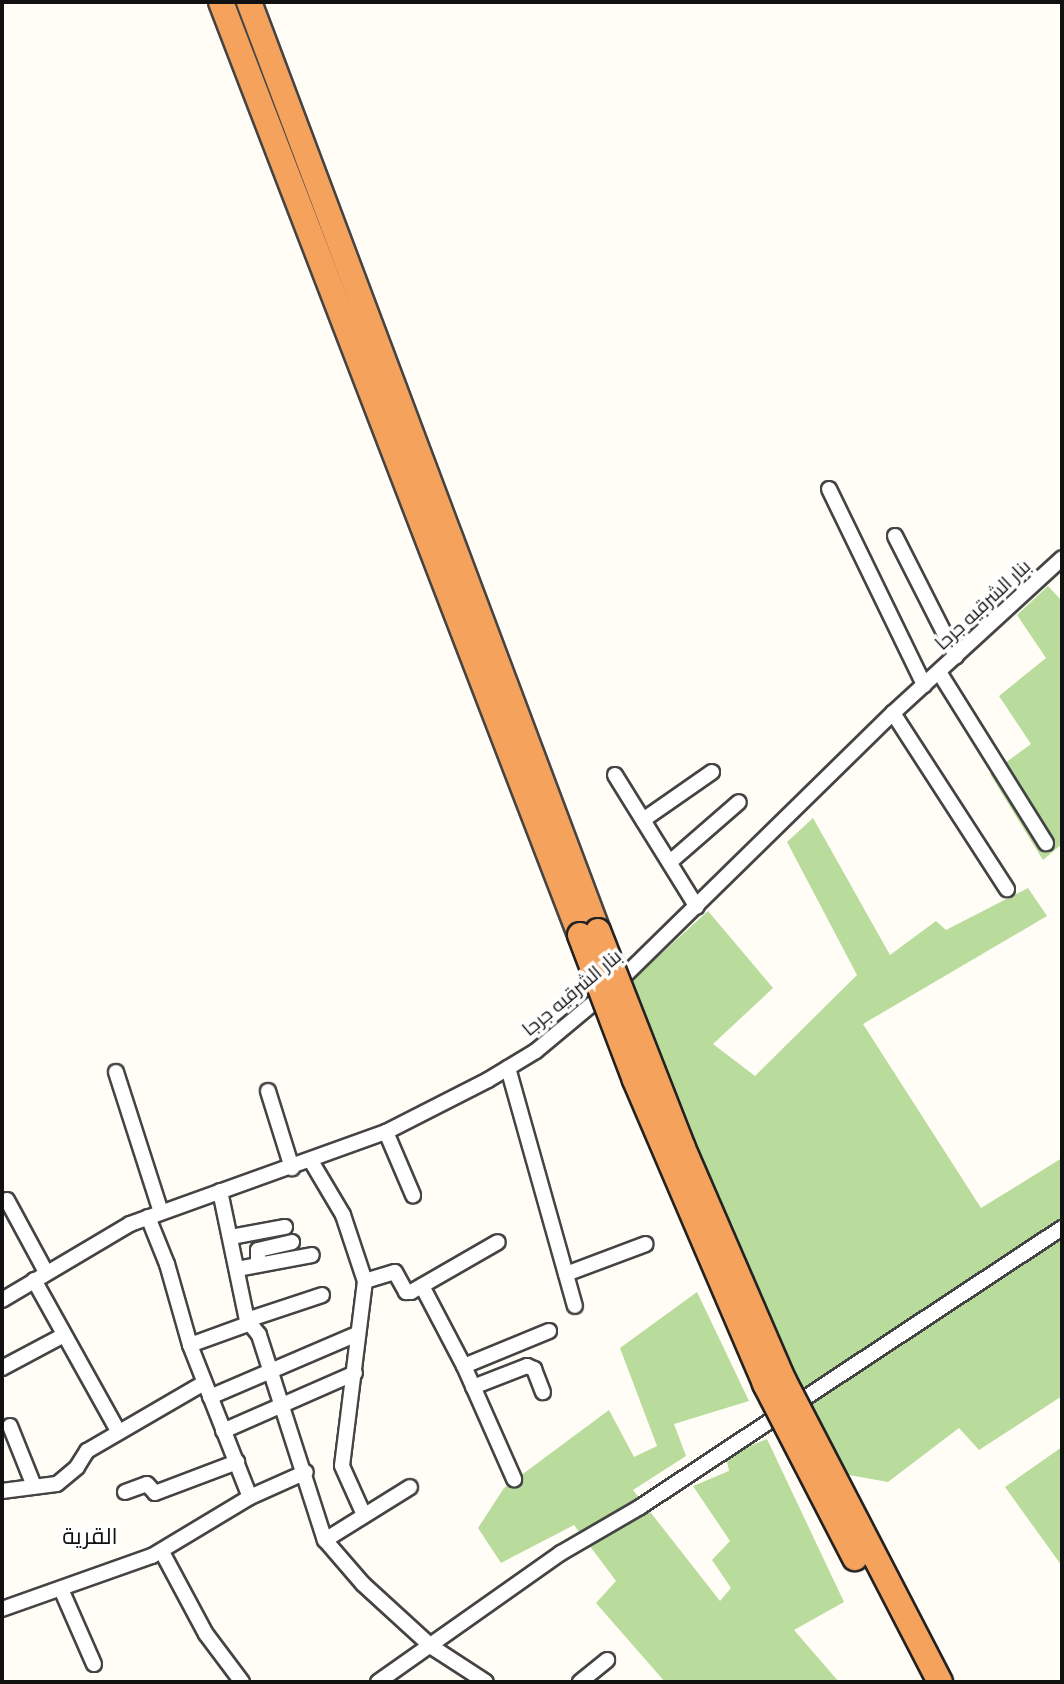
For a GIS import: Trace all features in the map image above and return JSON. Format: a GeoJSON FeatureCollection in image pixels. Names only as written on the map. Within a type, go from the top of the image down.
{"type":"FeatureCollection","features":[{"type":"Feature","properties":{"kind":"highway"},"geometry":{"type":"LineString","coordinates":[[221,2],[589,933],[784,1381],[940,1682]]}},
{"type":"Feature","properties":{"kind":"highway"},"geometry":{"type":"LineString","coordinates":[[249,2],[589,933],[635,1080],[765,1384],[923,1682]]}},
{"type":"Feature","properties":{"kind":"street"},"geometry":{"type":"LineString","coordinates":[[830,489],[924,685]]}},
{"type":"Feature","properties":{"kind":"street"},"geometry":{"type":"LineString","coordinates":[[895,536],[956,656]]}},
{"type":"Feature","properties":{"kind":"street","name":"بنار الشرقيه جرجا"},"geometry":{"type":"LineString","coordinates":[[2,1300],[40,1276],[154,1214],[312,1161],[386,1132],[508,1068],[568,1027],[697,907],[893,713],[1062,558]]}},
{"type":"Feature","properties":{"kind":"street"},"geometry":{"type":"LineString","coordinates":[[939,672],[1046,843]]}},
{"type":"Feature","properties":{"kind":"street"},"geometry":{"type":"LineString","coordinates":[[893,713],[1007,889]]}},
{"type":"Feature","properties":{"kind":"street"},"geometry":{"type":"LineString","coordinates":[[643,820],[712,772]]}},
{"type":"Feature","properties":{"kind":"street"},"geometry":{"type":"LineString","coordinates":[[614,775],[697,907]]}},
{"type":"Feature","properties":{"kind":"street"},"geometry":{"type":"LineString","coordinates":[[670,862],[739,803]]}},
{"type":"Feature","properties":{"kind":"street"},"geometry":{"type":"LineString","coordinates":[[508,1068],[575,1306]]}},
{"type":"Feature","properties":{"kind":"street"},"geometry":{"type":"LineString","coordinates":[[116,1072],[190,1345],[250,1497]]}},
{"type":"Feature","properties":{"kind":"street"},"geometry":{"type":"LineString","coordinates":[[268,1091],[292,1168]]}},
{"type":"Feature","properties":{"kind":"street"},"geometry":{"type":"LineString","coordinates":[[386,1132],[413,1195]]}},
{"type":"Feature","properties":{"kind":"street"},"geometry":{"type":"LineString","coordinates":[[312,1161],[342,1215],[365,1281],[365,1301],[355,1335],[355,1373],[342,1466],[364,1515]]}},
{"type":"Feature","properties":{"kind":"street"},"geometry":{"type":"LineString","coordinates":[[220,1191],[248,1322],[259,1335],[306,1472],[325,1540],[363,1584],[432,1647],[486,1682]]}},
{"type":"Feature","properties":{"kind":"street"},"geometry":{"type":"LineString","coordinates":[[7,1200],[65,1335],[118,1431]]}},
{"type":"Feature","properties":{"kind":"street"},"geometry":{"type":"LineString","coordinates":[[231,1237],[285,1227]]}},
{"type":"Feature","properties":{"kind":"street"},"geometry":{"type":"LineString","coordinates":[[379,1682],[561,1553],[640,1507],[1062,1228]]}},
{"type":"Feature","properties":{"kind":"street"},"geometry":{"type":"LineString","coordinates":[[258,1265],[258,1250],[292,1242]]}},
{"type":"Feature","properties":{"kind":"street"},"geometry":{"type":"LineString","coordinates":[[365,1281],[395,1272],[406,1292],[422,1286],[498,1242]]}},
{"type":"Feature","properties":{"kind":"street"},"geometry":{"type":"LineString","coordinates":[[566,1274],[646,1244]]}},
{"type":"Feature","properties":{"kind":"street"},"geometry":{"type":"LineString","coordinates":[[237,1269],[312,1255]]}},
{"type":"Feature","properties":{"kind":"street"},"geometry":{"type":"LineString","coordinates":[[422,1286],[464,1366],[514,1479]]}},
{"type":"Feature","properties":{"kind":"street"},"geometry":{"type":"LineString","coordinates":[[190,1345],[322,1295]]}},
{"type":"Feature","properties":{"kind":"street"},"geometry":{"type":"LineString","coordinates":[[464,1366],[549,1331]]}},
{"type":"Feature","properties":{"kind":"street"},"geometry":{"type":"LineString","coordinates":[[2,1368],[65,1335]]}},
{"type":"Feature","properties":{"kind":"street"},"geometry":{"type":"LineString","coordinates":[[209,1397],[355,1335]]}},
{"type":"Feature","properties":{"kind":"street"},"geometry":{"type":"LineString","coordinates":[[472,1387],[527,1366],[534,1369],[543,1392]]}},
{"type":"Feature","properties":{"kind":"street"},"geometry":{"type":"LineString","coordinates":[[223,1431],[355,1373]]}},
{"type":"Feature","properties":{"kind":"street"},"geometry":{"type":"LineString","coordinates":[[2,1491],[63,1480],[87,1451],[204,1383]]}},
{"type":"Feature","properties":{"kind":"street"},"geometry":{"type":"LineString","coordinates":[[10,1426],[34,1486]]}},
{"type":"Feature","properties":{"kind":"street"},"geometry":{"type":"LineString","coordinates":[[125,1492],[147,1484],[155,1493],[237,1462]]}},
{"type":"Feature","properties":{"kind":"street"},"geometry":{"type":"LineString","coordinates":[[2,1609],[162,1552],[250,1497],[306,1472]]}},
{"type":"Feature","properties":{"kind":"street"},"geometry":{"type":"LineString","coordinates":[[325,1540],[410,1487]]}},
{"type":"Feature","properties":{"kind":"street"},"geometry":{"type":"LineString","coordinates":[[162,1552],[206,1634],[242,1682]]}},
{"type":"Feature","properties":{"kind":"street"},"geometry":{"type":"LineString","coordinates":[[61,1589],[94,1664]]}},
{"type":"Feature","properties":{"kind":"street"},"geometry":{"type":"LineString","coordinates":[[580,1682],[607,1660]]}},
{"type":"Feature","properties":{"kind":"green space"},"geometry":{"type":"Polygon","coordinates":[[[1048,586],[1062,601],[1062,844],[1043,860],[990,774],[1031,744],[999,696],[1046,658],[1017,615],[1048,586]]]}},
{"type":"Feature","properties":{"kind":"green space"},"geometry":{"type":"Polygon","coordinates":[[[813,818],[890,955],[936,921],[946,930],[1028,888],[1047,916],[863,1024],[981,1208],[1062,1158],[1062,1396],[979,1450],[959,1428],[888,1482],[849,1475],[815,1422],[743,1264],[629,983],[708,911],[773,988],[713,1044],[755,1076],[857,975],[787,842],[813,818]]]}},
{"type":"Feature","properties":{"kind":"green space"},"geometry":{"type":"Polygon","coordinates":[[[697,1292],[749,1401],[674,1424],[686,1456],[633,1490],[720,1601],[731,1588],[712,1560],[730,1541],[693,1486],[729,1471],[726,1456],[767,1439],[844,1602],[794,1630],[839,1682],[665,1682],[596,1603],[616,1581],[574,1525],[501,1563],[478,1528],[504,1488],[609,1410],[634,1457],[657,1446],[620,1348],[697,1292]]]}},
{"type":"Feature","properties":{"kind":"green space"},"geometry":{"type":"Polygon","coordinates":[[[1062,1447],[1062,1566],[1005,1487],[1062,1447]]]}},
{"type":"Feature","properties":{"kind":"district","name":"القرية"},"geometry":{"type":"Point","coordinates":[90,1536]}}]}
